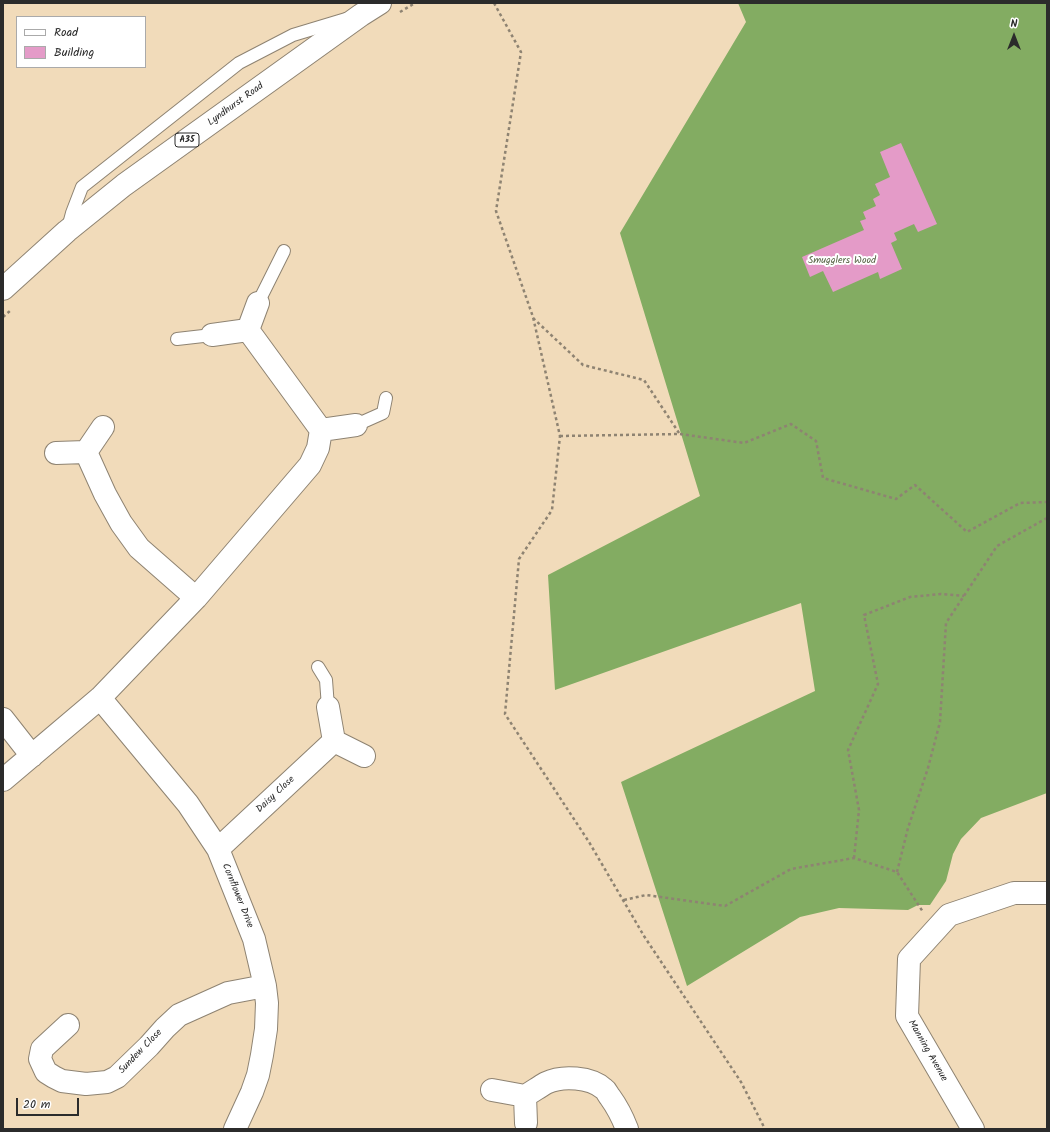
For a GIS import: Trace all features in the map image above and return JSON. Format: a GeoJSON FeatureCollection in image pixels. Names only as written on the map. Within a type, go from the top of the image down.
{"type":"FeatureCollection","features":[{"type":"Feature","properties":{"kind":"street","name":"Lyndhurst Road"},"geometry":{"type":"LineString","coordinates":[[3,289],[67,231],[124,185],[361,15],[380,3]]}},
{"type":"Feature","properties":{"kind":"street"},"geometry":{"type":"LineString","coordinates":[[248,330],[258,303]]}},
{"type":"Feature","properties":{"kind":"street"},"geometry":{"type":"LineString","coordinates":[[212,335],[248,330]]}},
{"type":"Feature","properties":{"kind":"street"},"geometry":{"type":"LineString","coordinates":[[3,780],[100,698],[196,598],[310,465],[318,448],[321,430],[248,330]]}},
{"type":"Feature","properties":{"kind":"street"},"geometry":{"type":"LineString","coordinates":[[86,452],[103,426]]}},
{"type":"Feature","properties":{"kind":"street"},"geometry":{"type":"LineString","coordinates":[[321,430],[356,426]]}},
{"type":"Feature","properties":{"kind":"street"},"geometry":{"type":"LineString","coordinates":[[86,452],[105,494],[121,523],[138,548],[196,598]]}},
{"type":"Feature","properties":{"kind":"street"},"geometry":{"type":"LineString","coordinates":[[56,453],[86,452]]}},
{"type":"Feature","properties":{"kind":"street","name":"Cornflower Drive"},"geometry":{"type":"LineString","coordinates":[[100,698],[188,804],[218,849],[254,939],[265,986],[267,1004],[266,1029],[258,1075],[252,1092],[234,1129]]}},
{"type":"Feature","properties":{"kind":"street"},"geometry":{"type":"LineString","coordinates":[[328,707],[334,741],[364,756]]}},
{"type":"Feature","properties":{"kind":"street"},"geometry":{"type":"LineString","coordinates":[[3,719],[32,756]]}},
{"type":"Feature","properties":{"kind":"street","name":"Daisy Close"},"geometry":{"type":"LineString","coordinates":[[218,849],[334,741]]}},
{"type":"Feature","properties":{"kind":"street","name":"Manning Avenue"},"geometry":{"type":"LineString","coordinates":[[973,1129],[907,1016],[909,959],[949,916],[1014,893],[1047,894]]}},
{"type":"Feature","properties":{"kind":"street","name":"Sundew Close"},"geometry":{"type":"LineString","coordinates":[[68,1024],[42,1049],[40,1059],[46,1072],[62,1081],[86,1084],[107,1082],[117,1077],[165,1028],[180,1015],[228,993],[265,986]]}},
{"type":"Feature","properties":{"kind":"street"},"geometry":{"type":"LineString","coordinates":[[492,1090],[525,1096],[547,1083],[559,1079],[572,1078],[584,1080],[604,1089],[619,1108],[628,1129]]}},
{"type":"Feature","properties":{"kind":"street"},"geometry":{"type":"LineString","coordinates":[[525,1096],[526,1123]]}},
{"type":"Feature","properties":{"kind":"lane"},"geometry":{"type":"LineString","coordinates":[[67,231],[82,187],[240,63],[293,35],[361,15]]}},
{"type":"Feature","properties":{"kind":"lane"},"geometry":{"type":"LineString","coordinates":[[258,303],[284,251]]}},
{"type":"Feature","properties":{"kind":"lane"},"geometry":{"type":"LineString","coordinates":[[177,339],[212,335]]}},
{"type":"Feature","properties":{"kind":"lane"},"geometry":{"type":"LineString","coordinates":[[356,426],[383,413],[386,398]]}},
{"type":"Feature","properties":{"kind":"lane"},"geometry":{"type":"LineString","coordinates":[[318,667],[326,680],[328,707]]}},
{"type":"Feature","properties":{"kind":"path"},"geometry":{"type":"LineString","coordinates":[[494,3],[521,52],[496,211],[533,317],[560,436],[552,510],[520,559],[505,714],[589,842],[644,936],[741,1082],[766,1129]]}},
{"type":"Feature","properties":{"kind":"path"},"geometry":{"type":"LineString","coordinates":[[533,317],[583,365],[644,380],[680,434]]}},
{"type":"Feature","properties":{"kind":"path"},"geometry":{"type":"LineString","coordinates":[[560,436],[680,434],[744,443],[792,424],[816,441],[824,478],[896,499],[915,485],[967,532],[1020,503],[1047,502]]}},
{"type":"Feature","properties":{"kind":"path"},"geometry":{"type":"LineString","coordinates":[[897,872],[908,828],[928,768],[940,722],[946,623],[997,546],[1047,518]]}},
{"type":"Feature","properties":{"kind":"path"},"geometry":{"type":"LineString","coordinates":[[854,858],[859,810],[848,750],[878,684],[864,615],[910,597],[941,594],[964,596]]}},
{"type":"Feature","properties":{"kind":"path"},"geometry":{"type":"LineString","coordinates":[[624,900],[646,895],[725,906],[792,869],[854,858],[897,872],[918,905]]}},
{"type":"Feature","properties":{"kind":"green space","name":"Smugglers Wood"},"geometry":{"type":"Polygon","coordinates":[[[738,3],[1047,3],[1047,793],[981,818],[961,839],[953,854],[946,881],[930,905],[918,905],[908,910],[839,908],[800,917],[687,986],[621,782],[815,691],[801,603],[555,690],[548,575],[700,496],[620,233],[746,22],[738,3]]]}},
{"type":"Feature","properties":{"kind":"building"},"geometry":{"type":"Polygon","coordinates":[[[901,143],[937,224],[918,232],[914,224],[894,233],[897,240],[891,243],[902,269],[880,279],[878,272],[833,292],[823,271],[810,277],[802,257],[864,230],[860,221],[866,219],[863,212],[876,206],[873,199],[880,195],[875,184],[890,177],[880,152],[901,143]]]}}]}
